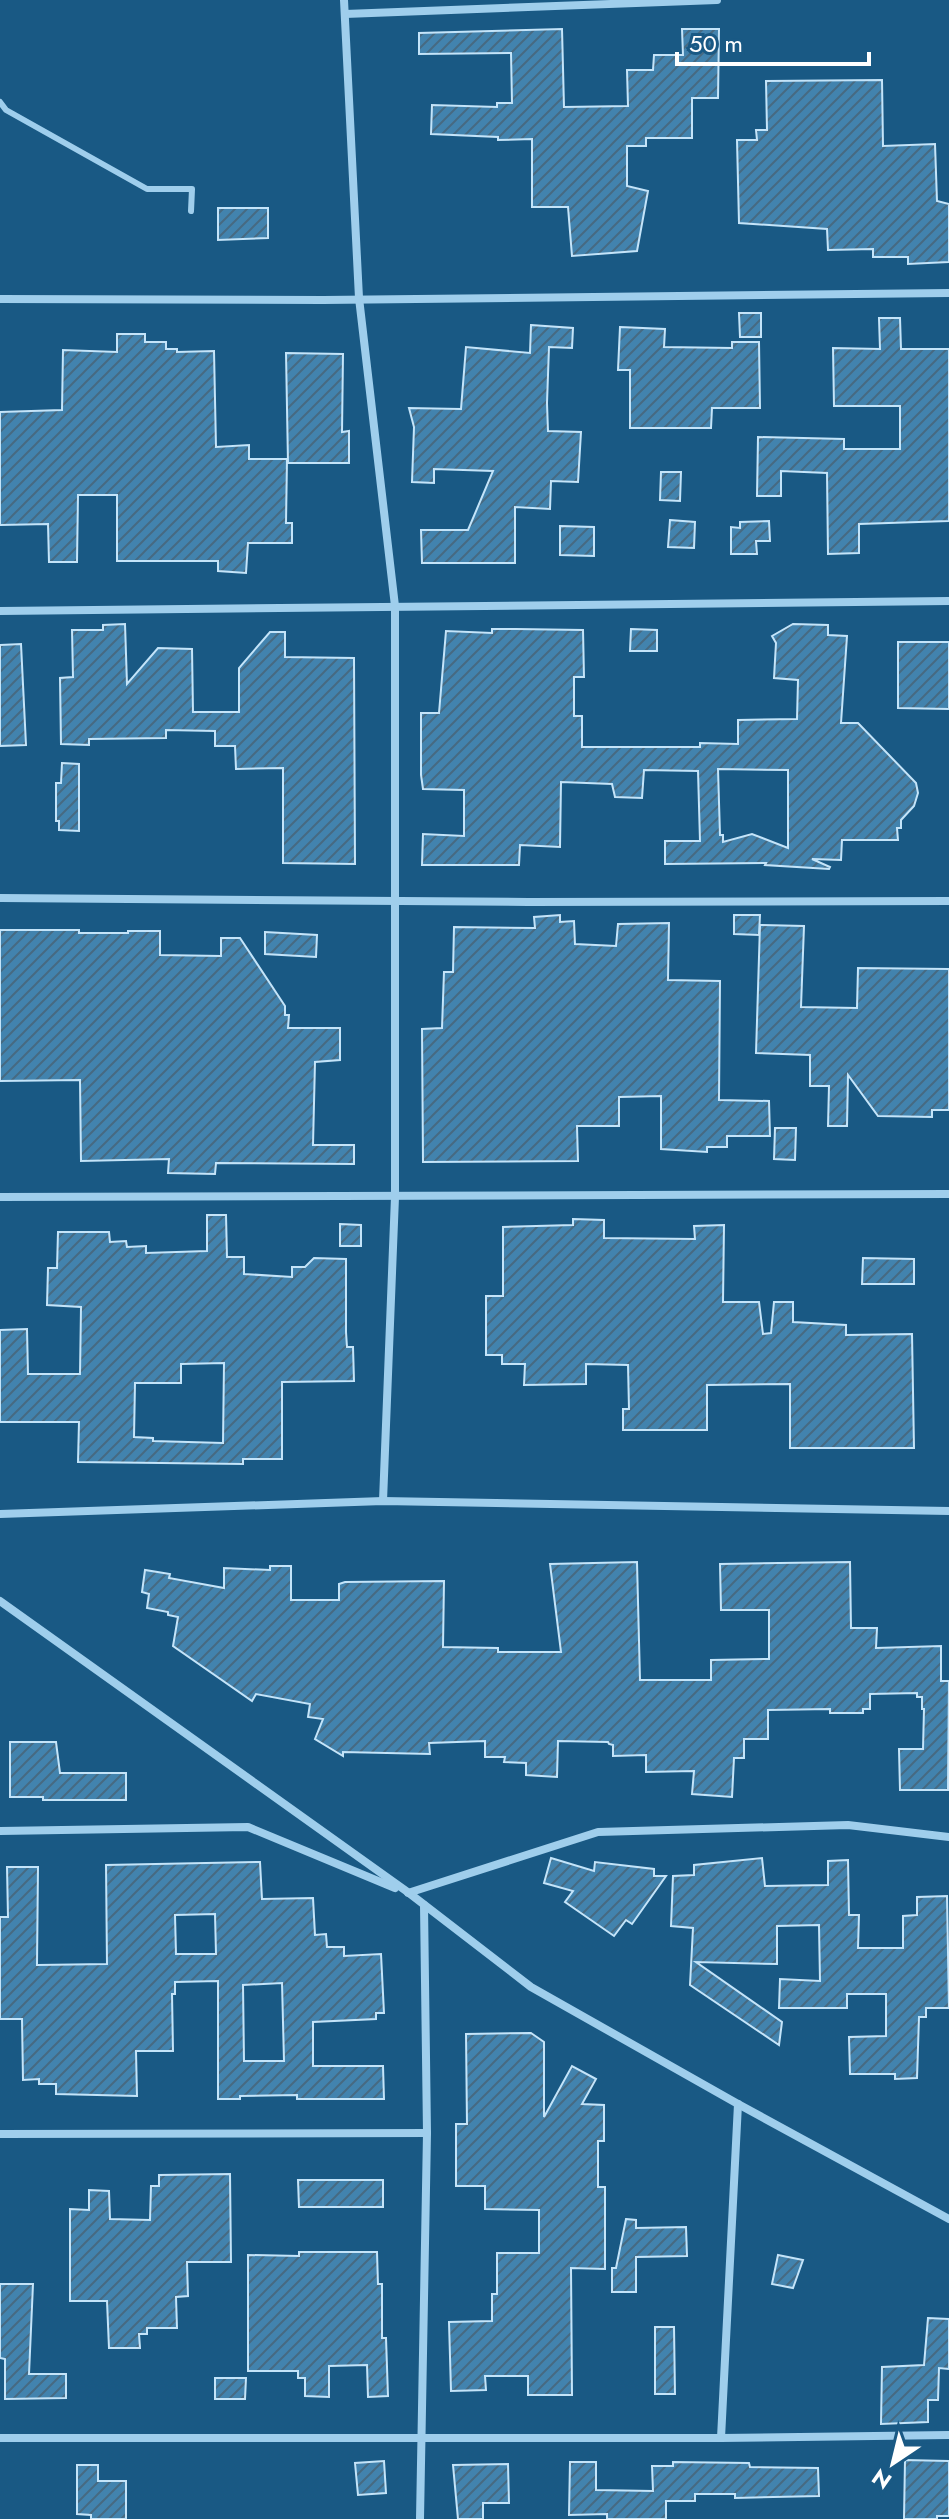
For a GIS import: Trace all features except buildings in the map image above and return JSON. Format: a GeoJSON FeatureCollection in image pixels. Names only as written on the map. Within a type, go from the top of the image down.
{"type":"FeatureCollection","features":[{"type":"Feature","properties":{"kind":"street"},"geometry":{"type":"LineString","coordinates":[[344,0],[359,298],[395,606],[395,1197],[383,1501]]}},
{"type":"Feature","properties":{"kind":"street"},"geometry":{"type":"LineString","coordinates":[[345,14],[717,0]]}},
{"type":"Feature","properties":{"kind":"street"},"geometry":{"type":"LineString","coordinates":[[0,299],[949,293]]}},
{"type":"Feature","properties":{"kind":"street"},"geometry":{"type":"LineString","coordinates":[[0,611],[949,601]]}},
{"type":"Feature","properties":{"kind":"street"},"geometry":{"type":"LineString","coordinates":[[0,898],[949,901]]}},
{"type":"Feature","properties":{"kind":"street"},"geometry":{"type":"LineString","coordinates":[[0,1197],[949,1194]]}},
{"type":"Feature","properties":{"kind":"street"},"geometry":{"type":"LineString","coordinates":[[0,1514],[383,1501],[949,1511]]}},
{"type":"Feature","properties":{"kind":"street"},"geometry":{"type":"LineString","coordinates":[[0,1601],[409,1893],[531,1987],[949,2219]]}},
{"type":"Feature","properties":{"kind":"street"},"geometry":{"type":"LineString","coordinates":[[0,1831],[248,1827],[409,1893],[598,1832],[848,1825],[949,1837]]}},
{"type":"Feature","properties":{"kind":"street"},"geometry":{"type":"LineString","coordinates":[[420,2519],[427,2133],[424,1905]]}},
{"type":"Feature","properties":{"kind":"street"},"geometry":{"type":"LineString","coordinates":[[721,2438],[738,2104]]}},
{"type":"Feature","properties":{"kind":"street"},"geometry":{"type":"LineString","coordinates":[[0,2134],[427,2133]]}},
{"type":"Feature","properties":{"kind":"street"},"geometry":{"type":"LineString","coordinates":[[0,2438],[949,2435]]}},
{"type":"Feature","properties":{"kind":"lane"},"geometry":{"type":"LineString","coordinates":[[0,102],[6,110],[147,189],[192,189],[191,211]]}}]}
